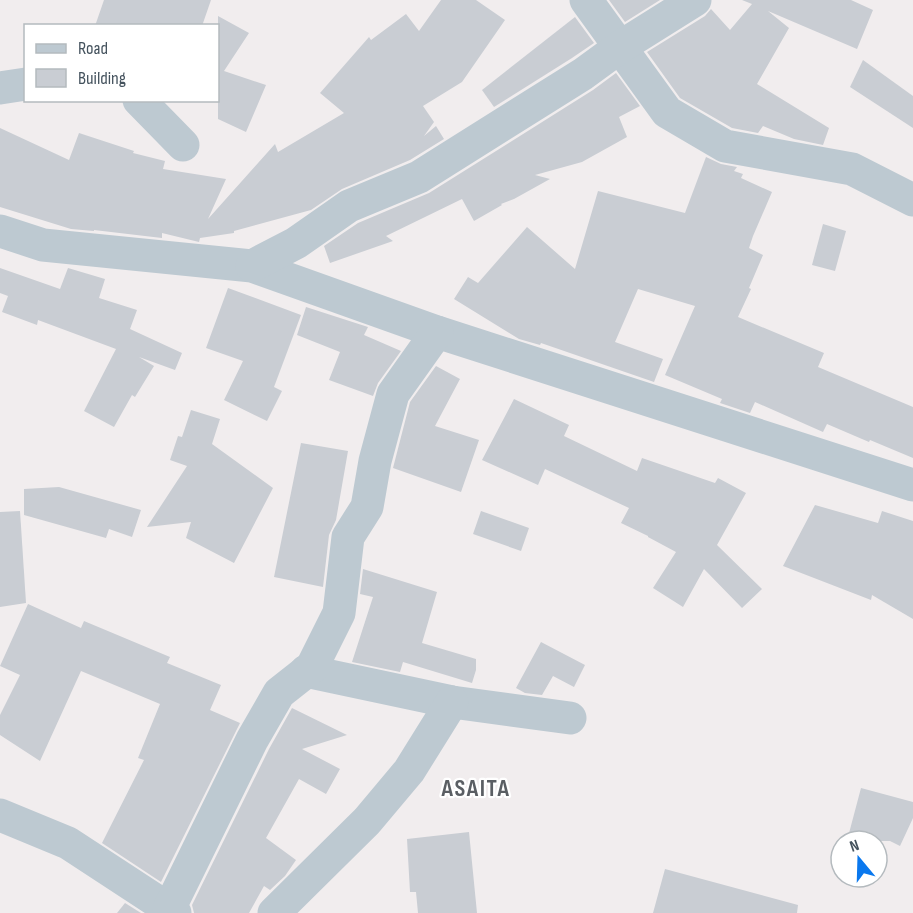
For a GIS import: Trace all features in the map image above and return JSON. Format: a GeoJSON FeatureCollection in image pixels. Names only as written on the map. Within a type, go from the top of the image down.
{"type":"FeatureCollection","features":[{"type":"Feature","properties":{"kind":"street"},"geometry":{"type":"LineString","coordinates":[[586,0],[667,112],[725,146],[852,169],[913,200]]}},
{"type":"Feature","properties":{"kind":"street"},"geometry":{"type":"LineString","coordinates":[[252,266],[296,243],[348,206],[419,177],[583,74],[620,47],[694,0]]}},
{"type":"Feature","properties":{"kind":"street"},"geometry":{"type":"LineString","coordinates":[[0,88],[24,84]]}},
{"type":"Feature","properties":{"kind":"street"},"geometry":{"type":"LineString","coordinates":[[142,102],[183,145]]}},
{"type":"Feature","properties":{"kind":"street"},"geometry":{"type":"LineString","coordinates":[[0,231],[43,245],[252,266],[437,332],[913,485]]}},
{"type":"Feature","properties":{"kind":"street"},"geometry":{"type":"LineString","coordinates":[[0,815],[68,843],[172,911],[252,740],[279,693],[312,667],[339,613],[348,537],[367,507],[375,460],[393,394],[437,332]]}},
{"type":"Feature","properties":{"kind":"street"},"geometry":{"type":"LineString","coordinates":[[306,671],[452,702],[570,718]]}},
{"type":"Feature","properties":{"kind":"street"},"geometry":{"type":"LineString","coordinates":[[274,913],[367,821],[409,771],[452,702]]}},
{"type":"Feature","properties":{"kind":"building"},"geometry":{"type":"Polygon","coordinates":[[[104,0],[211,0],[203,24],[96,24],[104,0]]]}},
{"type":"Feature","properties":{"kind":"building"},"geometry":{"type":"Polygon","coordinates":[[[441,0],[476,0],[505,20],[462,82],[423,106],[434,122],[424,136],[436,126],[444,139],[410,160],[342,189],[311,210],[234,231],[234,233],[200,238],[199,242],[162,233],[162,238],[71,229],[0,207],[0,128],[69,160],[79,133],[134,151],[133,153],[165,161],[163,169],[226,179],[208,219],[275,144],[278,152],[344,113],[320,93],[369,37],[371,40],[406,14],[419,31],[441,0]]]}},
{"type":"Feature","properties":{"kind":"building"},"geometry":{"type":"Polygon","coordinates":[[[609,0],[660,0],[625,22],[609,0]]]}},
{"type":"Feature","properties":{"kind":"building"},"geometry":{"type":"Polygon","coordinates":[[[742,0],[851,0],[873,10],[857,49],[768,11],[789,28],[757,84],[829,128],[823,145],[794,139],[763,126],[758,133],[732,128],[680,98],[647,52],[705,16],[711,9],[730,30],[752,4],[742,0]]]}},
{"type":"Feature","properties":{"kind":"building"},"geometry":{"type":"Polygon","coordinates":[[[218,16],[249,33],[224,71],[266,85],[246,132],[218,119],[218,16]]]}},
{"type":"Feature","properties":{"kind":"building"},"geometry":{"type":"Polygon","coordinates":[[[575,17],[594,43],[494,107],[482,90],[575,17]]]}},
{"type":"Feature","properties":{"kind":"building"},"geometry":{"type":"Polygon","coordinates":[[[863,60],[913,96],[913,128],[850,87],[863,60]]]}},
{"type":"Feature","properties":{"kind":"building"},"geometry":{"type":"Polygon","coordinates":[[[616,73],[640,106],[619,117],[627,137],[582,162],[535,175],[550,179],[501,204],[474,221],[462,199],[386,236],[393,241],[330,263],[324,246],[358,223],[429,193],[593,90],[616,73]]]}},
{"type":"Feature","properties":{"kind":"building"},"geometry":{"type":"Polygon","coordinates":[[[706,157],[721,164],[737,167],[734,171],[743,174],[741,178],[772,192],[749,248],[763,255],[738,317],[824,353],[818,367],[913,407],[913,458],[827,424],[823,432],[755,402],[750,413],[720,403],[722,399],[665,375],[695,306],[638,289],[615,342],[663,359],[654,382],[541,343],[540,345],[519,339],[454,299],[468,277],[478,283],[527,227],[575,269],[598,191],[685,213],[706,157]]]}},
{"type":"Feature","properties":{"kind":"building"},"geometry":{"type":"Polygon","coordinates":[[[823,224],[846,231],[835,271],[812,265],[823,224]]]}},
{"type":"Feature","properties":{"kind":"building"},"geometry":{"type":"Polygon","coordinates":[[[0,268],[60,289],[68,268],[105,279],[99,298],[137,310],[130,329],[182,353],[175,370],[139,357],[154,366],[135,397],[132,395],[114,427],[84,411],[116,349],[38,320],[37,325],[2,312],[8,296],[0,293],[0,268]]]}},
{"type":"Feature","properties":{"kind":"building"},"geometry":{"type":"Polygon","coordinates":[[[228,288],[301,315],[274,387],[282,391],[267,421],[224,400],[243,361],[206,348],[228,288]]]}},
{"type":"Feature","properties":{"kind":"building"},"geometry":{"type":"Polygon","coordinates":[[[306,307],[368,327],[364,335],[401,351],[378,383],[373,396],[329,380],[340,352],[297,335],[306,307]]]}},
{"type":"Feature","properties":{"kind":"building"},"geometry":{"type":"Polygon","coordinates":[[[436,366],[460,379],[435,426],[479,440],[461,492],[393,468],[410,402],[436,366]]]}},
{"type":"Feature","properties":{"kind":"building"},"geometry":{"type":"Polygon","coordinates":[[[514,399],[569,425],[564,436],[637,471],[642,458],[715,483],[718,478],[746,493],[717,545],[762,589],[742,608],[704,569],[683,607],[653,588],[676,552],[621,523],[629,508],[545,469],[538,485],[482,460],[514,399]]]}},
{"type":"Feature","properties":{"kind":"building"},"geometry":{"type":"Polygon","coordinates":[[[191,410],[220,419],[212,444],[273,488],[234,563],[186,538],[191,522],[147,527],[187,466],[170,460],[178,436],[182,437],[191,410]]]}},
{"type":"Feature","properties":{"kind":"building"},"geometry":{"type":"Polygon","coordinates":[[[301,443],[348,451],[336,520],[329,535],[323,587],[274,577],[301,443]]]}},
{"type":"Feature","properties":{"kind":"building"},"geometry":{"type":"Polygon","coordinates":[[[59,487],[141,510],[132,537],[109,529],[106,538],[24,515],[24,489],[59,487]]]}},
{"type":"Feature","properties":{"kind":"building"},"geometry":{"type":"Polygon","coordinates":[[[815,505],[878,523],[882,511],[913,521],[913,619],[872,595],[871,600],[783,566],[815,505]]]}},
{"type":"Feature","properties":{"kind":"building"},"geometry":{"type":"Polygon","coordinates":[[[20,511],[26,603],[0,607],[0,512],[20,511]]]}},
{"type":"Feature","properties":{"kind":"building"},"geometry":{"type":"Polygon","coordinates":[[[481,511],[529,528],[521,551],[473,534],[481,511]]]}},
{"type":"Feature","properties":{"kind":"building"},"geometry":{"type":"Polygon","coordinates":[[[363,569],[437,592],[422,643],[476,659],[476,670],[472,683],[403,662],[400,672],[352,662],[373,597],[360,594],[363,569]]]}},
{"type":"Feature","properties":{"kind":"building"},"geometry":{"type":"Polygon","coordinates":[[[28,604],[81,628],[84,621],[170,657],[167,663],[221,685],[210,710],[240,723],[161,882],[102,843],[144,760],[138,758],[160,704],[81,671],[40,761],[0,735],[0,715],[20,675],[0,666],[28,604]]]}},
{"type":"Feature","properties":{"kind":"building"},"geometry":{"type":"Polygon","coordinates":[[[541,642],[585,665],[574,687],[553,676],[542,695],[525,693],[516,688],[541,642]]]}},
{"type":"Feature","properties":{"kind":"building"},"geometry":{"type":"Polygon","coordinates":[[[292,708],[347,735],[302,749],[340,769],[326,794],[299,779],[266,838],[296,860],[285,876],[270,890],[264,886],[249,913],[194,913],[192,905],[269,749],[292,708]]]}},
{"type":"Feature","properties":{"kind":"building"},"geometry":{"type":"Polygon","coordinates":[[[861,788],[913,802],[913,818],[900,846],[889,841],[889,829],[850,829],[861,788]]]}},
{"type":"Feature","properties":{"kind":"building"},"geometry":{"type":"Polygon","coordinates":[[[469,832],[477,913],[418,913],[416,892],[410,892],[407,839],[469,832]]]}},
{"type":"Feature","properties":{"kind":"building"},"geometry":{"type":"Polygon","coordinates":[[[665,869],[798,905],[797,913],[653,913],[665,869]]]}},
{"type":"Feature","properties":{"kind":"building"},"geometry":{"type":"Polygon","coordinates":[[[125,903],[141,913],[117,913],[125,903]]]}},
{"type":"Feature","properties":{"kind":"district","name":"ASAITA"},"geometry":{"type":"Point","coordinates":[476,788]}}]}
